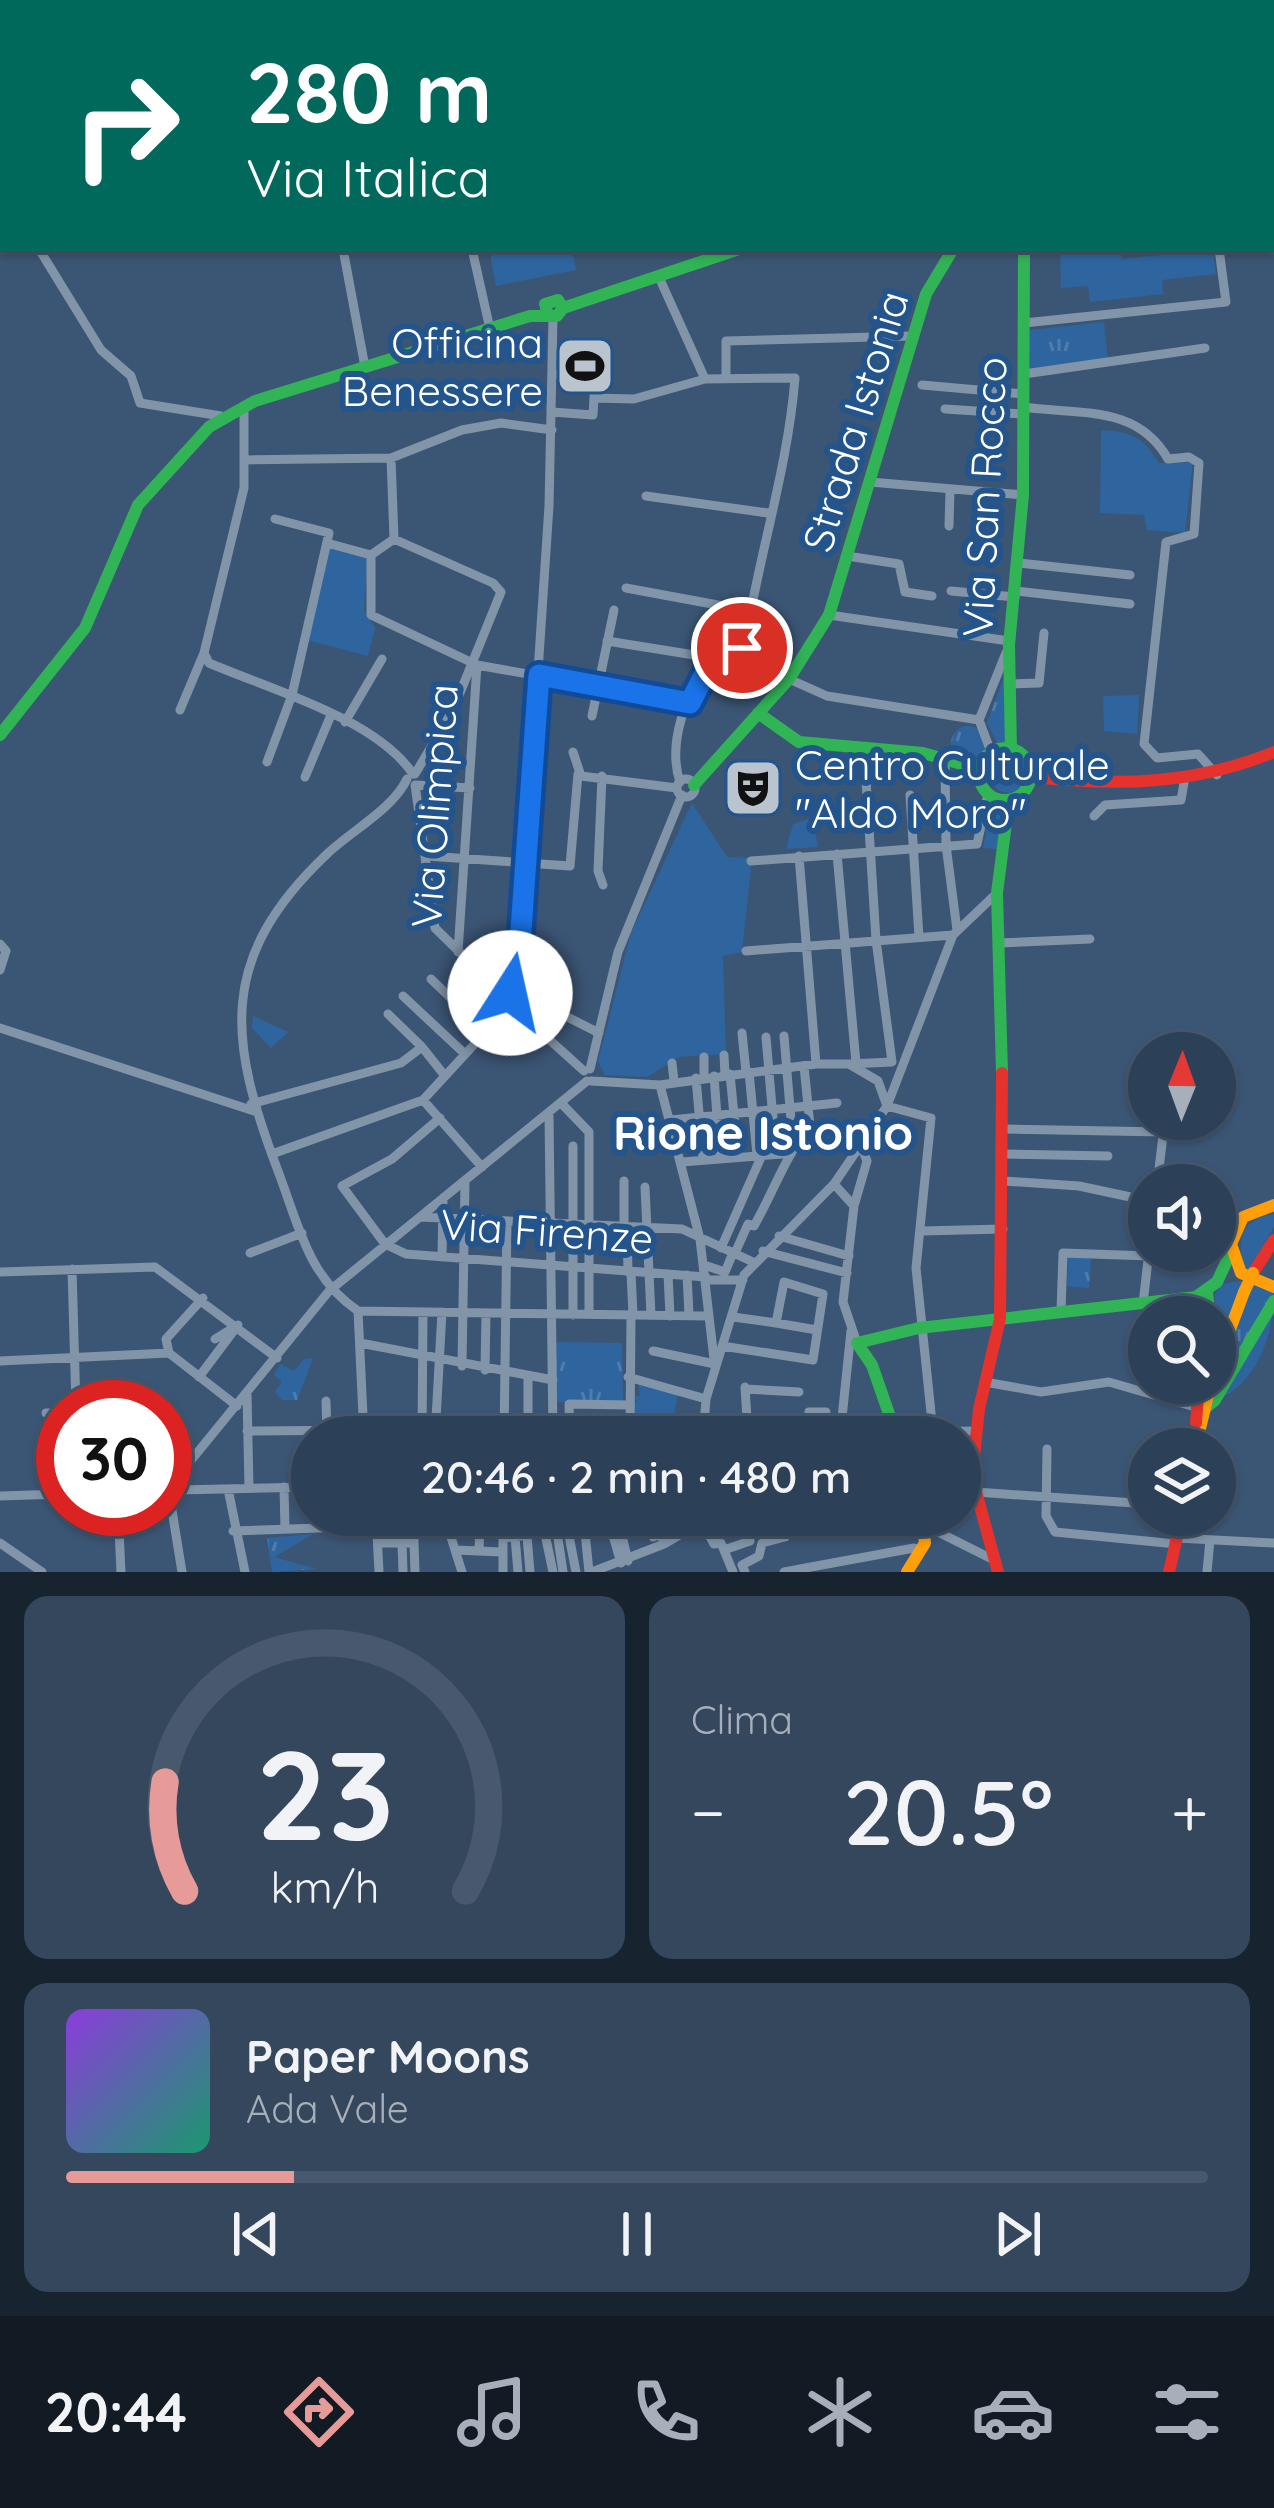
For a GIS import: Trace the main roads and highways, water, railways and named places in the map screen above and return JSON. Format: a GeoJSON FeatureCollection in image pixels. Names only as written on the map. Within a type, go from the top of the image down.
{"type":"FeatureCollection","features":[{"type":"Feature","properties":{"kind":"place","name":"Officina Benessere"},"geometry":{"type":"Point","coordinates":[585,366]}},
{"type":"Feature","properties":{"kind":"place","name":"Centro Culturale \"Aldo Moro\""},"geometry":{"type":"Point","coordinates":[753,788]}},
{"type":"Feature","properties":{"kind":"district","name":"Rione Istonio"},"geometry":{"type":"Point","coordinates":[763,1132]}}]}
